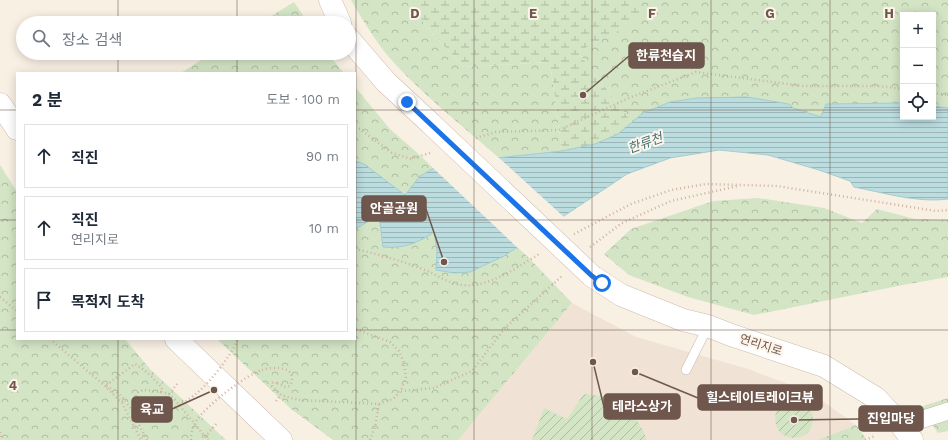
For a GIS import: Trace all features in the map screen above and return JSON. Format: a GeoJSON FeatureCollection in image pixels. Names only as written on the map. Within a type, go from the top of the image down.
{"type":"FeatureCollection","features":[{"type":"Feature","properties":{"kind":"street"},"geometry":{"type":"LineString","coordinates":[[330,0],[337,16]]}},
{"type":"Feature","properties":{"kind":"street","name":"연리지로"},"geometry":{"type":"LineString","coordinates":[[356,47],[386,82],[592,276],[622,295],[684,320],[708,326],[824,366],[876,398],[907,433]]}},
{"type":"Feature","properties":{"kind":"street"},"geometry":{"type":"LineString","coordinates":[[0,104],[16,128]]}},
{"type":"Feature","properties":{"kind":"street"},"geometry":{"type":"LineString","coordinates":[[177,340],[281,440]]}},
{"type":"Feature","properties":{"kind":"street"},"geometry":{"type":"LineString","coordinates":[[907,433],[948,412]]}},
{"type":"Feature","properties":{"kind":"lane"},"geometry":{"type":"LineString","coordinates":[[686,370],[708,326]]}},
{"type":"Feature","properties":{"kind":"path"},"geometry":{"type":"LineString","coordinates":[[475,139],[496,132],[560,130],[629,98],[696,72],[803,86],[878,86],[900,89]]}},
{"type":"Feature","properties":{"kind":"path"},"geometry":{"type":"LineString","coordinates":[[936,93],[948,95]]}},
{"type":"Feature","properties":{"kind":"path"},"geometry":{"type":"LineString","coordinates":[[356,128],[360,129],[392,153],[411,159],[439,150]]}},
{"type":"Feature","properties":{"kind":"path"},"geometry":{"type":"LineString","coordinates":[[570,236],[631,204],[671,190],[706,184],[777,186],[936,211],[948,210]]}},
{"type":"Feature","properties":{"kind":"path"},"geometry":{"type":"LineString","coordinates":[[356,249],[378,254],[422,268],[453,284],[474,285],[495,279],[543,252]]}},
{"type":"Feature","properties":{"kind":"path"},"geometry":{"type":"LineString","coordinates":[[0,296],[16,310]]}},
{"type":"Feature","properties":{"kind":"path"},"geometry":{"type":"LineString","coordinates":[[191,440],[191,433],[197,420],[210,406],[248,377],[262,370],[282,368],[290,372],[292,381],[290,386],[285,387],[274,382],[272,383],[272,386],[281,395],[299,400],[379,404],[393,398],[401,391],[406,377],[404,363],[399,351],[390,342],[356,329]]}},
{"type":"Feature","properties":{"kind":"path"},"geometry":{"type":"LineString","coordinates":[[51,340],[105,386],[122,403],[141,440]]}},
{"type":"Feature","properties":{"kind":"path"},"geometry":{"type":"LineString","coordinates":[[208,440],[205,437],[178,405],[169,394],[143,390],[137,393],[135,398],[136,406],[141,410],[150,413],[161,412],[178,405],[197,393],[221,367],[238,340]]}},
{"type":"Feature","properties":{"kind":"path"},"geometry":{"type":"LineString","coordinates":[[105,386],[135,364],[152,377],[162,388],[160,392]]}},
{"type":"Feature","properties":{"kind":"path"},"geometry":{"type":"LineString","coordinates":[[169,394],[178,384]]}},
{"type":"Feature","properties":{"kind":"path"},"geometry":{"type":"LineString","coordinates":[[105,386],[114,389],[125,400],[147,440]]}},
{"type":"Feature","properties":{"kind":"path"},"geometry":{"type":"LineString","coordinates":[[276,401],[281,395]]}},
{"type":"Feature","properties":{"kind":"path"},"geometry":{"type":"LineString","coordinates":[[370,440],[375,427],[379,404]]}},
{"type":"Feature","properties":{"kind":"path"},"geometry":{"type":"LineString","coordinates":[[205,437],[218,422]]}},
{"type":"Feature","properties":{"kind":"path"},"geometry":{"type":"LineString","coordinates":[[0,432],[1,440]]}},
{"type":"Feature","properties":{"kind":"path"},"geometry":{"type":"LineString","coordinates":[[865,440],[875,436]]}},
{"type":"Feature","properties":{"kind":"shaded area"},"geometry":{"type":"Polygon","coordinates":[[[572,303],[636,337],[745,368],[810,392],[856,425],[817,440],[458,440],[572,303]]]}},
{"type":"Feature","properties":{"kind":"green space"},"geometry":{"type":"Polygon","coordinates":[[[351,0],[409,0],[427,28],[464,67],[550,62],[562,151],[499,158],[428,96],[401,70],[378,43],[351,0]]]}},
{"type":"Feature","properties":{"kind":"green space"},"geometry":{"type":"Polygon","coordinates":[[[409,0],[634,0],[645,17],[578,52],[632,122],[618,134],[595,144],[562,151],[550,62],[464,67],[427,28],[409,0]]]}},
{"type":"Feature","properties":{"kind":"green space"},"geometry":{"type":"Polygon","coordinates":[[[634,0],[948,0],[948,108],[936,106],[936,12],[900,12],[900,103],[826,104],[821,117],[793,108],[789,104],[747,98],[697,98],[670,102],[643,113],[632,122],[578,52],[644,17],[634,0]]]}},
{"type":"Feature","properties":{"kind":"green space"},"geometry":{"type":"Polygon","coordinates":[[[294,2],[303,16],[271,16],[294,2]]]}},
{"type":"Feature","properties":{"kind":"green space"},"geometry":{"type":"Polygon","coordinates":[[[201,60],[333,60],[343,72],[183,72],[201,60]]]}},
{"type":"Feature","properties":{"kind":"green space"},"geometry":{"type":"Polygon","coordinates":[[[356,88],[390,129],[530,259],[572,303],[458,440],[333,440],[291,409],[218,340],[356,340],[356,88]]]}},
{"type":"Feature","properties":{"kind":"green space"},"geometry":{"type":"Polygon","coordinates":[[[0,165],[16,190],[16,340],[126,340],[150,369],[226,440],[0,440],[0,165]]]}},
{"type":"Feature","properties":{"kind":"green space"},"geometry":{"type":"Polygon","coordinates":[[[758,198],[824,208],[862,223],[877,209],[915,219],[948,220],[948,277],[754,315],[688,297],[629,275],[604,254],[631,229],[713,201],[758,198]]]}},
{"type":"Feature","properties":{"kind":"green space"},"geometry":{"type":"Polygon","coordinates":[[[584,394],[601,396],[620,404],[636,420],[647,440],[532,440],[544,408],[567,419],[584,394]]]}},
{"type":"Feature","properties":{"kind":"green space"},"geometry":{"type":"Polygon","coordinates":[[[948,398],[948,431],[938,433],[920,407],[948,398]]]}},
{"type":"Feature","properties":{"kind":"green space"},"geometry":{"type":"Polygon","coordinates":[[[790,400],[798,400],[808,405],[812,412],[812,426],[808,433],[798,438],[790,438],[780,433],[778,430],[775,423],[775,415],[780,405],[783,403],[790,400]]]}},
{"type":"Feature","properties":{"kind":"green space"},"geometry":{"type":"Polygon","coordinates":[[[856,425],[867,440],[817,440],[856,425]]]}},
{"type":"Feature","properties":{"kind":"water","name":"한류천"},"geometry":{"type":"Polygon","coordinates":[[[747,97],[789,104],[793,108],[821,117],[826,104],[900,103],[900,120],[936,120],[936,106],[948,108],[948,199],[913,199],[854,187],[850,181],[768,155],[719,150],[670,158],[627,174],[504,256],[470,272],[454,273],[436,270],[437,251],[434,232],[422,239],[404,246],[383,247],[380,223],[376,213],[369,221],[356,228],[356,161],[364,164],[405,195],[420,176],[441,164],[562,151],[595,144],[618,134],[643,113],[670,102],[697,98],[747,97]]]}},
{"type":"Feature","properties":{"kind":"pier"},"geometry":{"type":"Polygon","coordinates":[[[497,156],[565,218],[519,249],[432,167],[441,162],[497,156]]]}},
{"type":"Feature","properties":{"kind":"place","name":"한류천습지"},"geometry":{"type":"Point","coordinates":[583,95]}},
{"type":"Feature","properties":{"kind":"place","name":"안골공원"},"geometry":{"type":"Point","coordinates":[444,262]}},
{"type":"Feature","properties":{"kind":"place","name":"테라스상가"},"geometry":{"type":"Point","coordinates":[593,362]}},
{"type":"Feature","properties":{"kind":"place","name":"힐스테이트레이크뷰"},"geometry":{"type":"Point","coordinates":[635,372]}},
{"type":"Feature","properties":{"kind":"place","name":"육교"},"geometry":{"type":"Point","coordinates":[214,390]}},
{"type":"Feature","properties":{"kind":"place","name":"진입마당"},"geometry":{"type":"Point","coordinates":[794,420]}},
{"type":"Feature","properties":{"kind":"route"},"geometry":{"type":"LineString","coordinates":[[407,102],[592,276],[602,283]]}}]}
